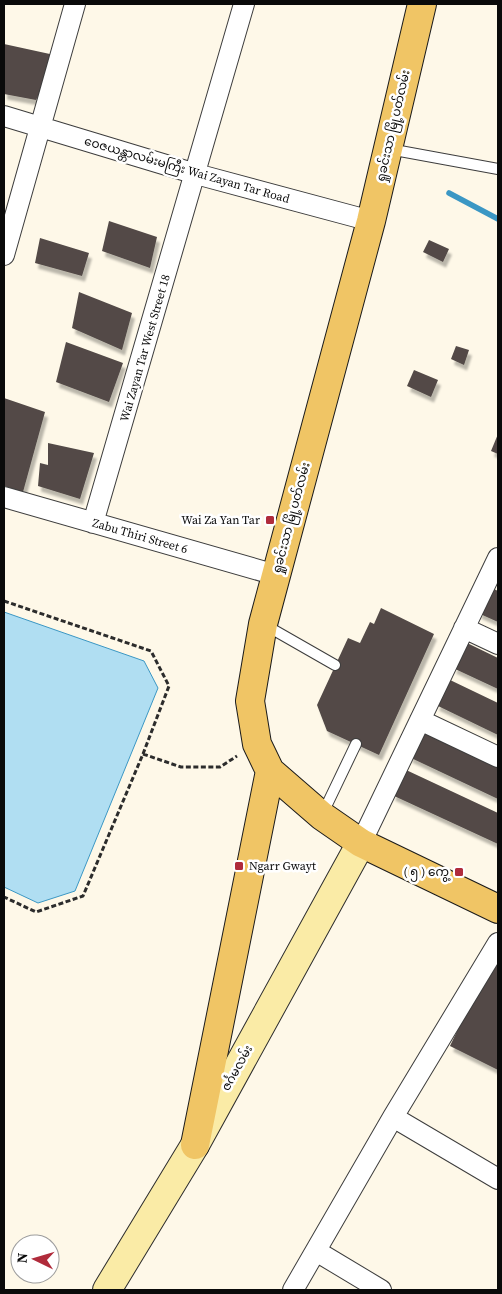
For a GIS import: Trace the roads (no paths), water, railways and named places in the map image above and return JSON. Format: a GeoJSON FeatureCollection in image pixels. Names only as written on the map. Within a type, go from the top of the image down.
{"type":"FeatureCollection","features":[{"type":"Feature","properties":{"kind":"main road","name":"ရှုခင်းသာ မြို့ပတ်လမ်း"},"geometry":{"type":"LineString","coordinates":[[422,4],[371,221],[263,624],[250,701],[257,744],[270,771],[322,816],[361,843],[498,909]]}},
{"type":"Feature","properties":{"kind":"main road"},"geometry":{"type":"LineString","coordinates":[[195,1145],[270,771]]}},
{"type":"Feature","properties":{"kind":"street"},"geometry":{"type":"LineString","coordinates":[[4,255],[75,4]]}},
{"type":"Feature","properties":{"kind":"street","name":"Wai Zayan Tar West Street 18"},"geometry":{"type":"LineString","coordinates":[[93,523],[244,4]]}},
{"type":"Feature","properties":{"kind":"street","name":"ဝေဇယန္တာလမ်းမကြီး Wai Zayan Tar Road"},"geometry":{"type":"LineString","coordinates":[[4,116],[196,174],[371,221]]}},
{"type":"Feature","properties":{"kind":"street","name":"Zabu Thiri Street 6"},"geometry":{"type":"LineString","coordinates":[[4,497],[276,575]]}},
{"type":"Feature","properties":{"kind":"street"},"geometry":{"type":"LineString","coordinates":[[361,843],[498,558]]}},
{"type":"Feature","properties":{"kind":"street"},"geometry":{"type":"LineString","coordinates":[[464,628],[498,644]]}},
{"type":"Feature","properties":{"kind":"street"},"geometry":{"type":"LineString","coordinates":[[420,720],[498,757]]}},
{"type":"Feature","properties":{"kind":"street","name":"ဇင်္ဂမလမ်း"},"geometry":{"type":"LineString","coordinates":[[107,1290],[195,1145],[361,843]]}},
{"type":"Feature","properties":{"kind":"street"},"geometry":{"type":"LineString","coordinates":[[293,1290],[393,1117],[498,943]]}},
{"type":"Feature","properties":{"kind":"street"},"geometry":{"type":"LineString","coordinates":[[393,1117],[498,1179]]}},
{"type":"Feature","properties":{"kind":"street"},"geometry":{"type":"LineString","coordinates":[[316,1251],[381,1290]]}},
{"type":"Feature","properties":{"kind":"lane"},"geometry":{"type":"LineString","coordinates":[[388,148],[498,169]]}},
{"type":"Feature","properties":{"kind":"lane"},"geometry":{"type":"LineString","coordinates":[[263,624],[335,666]]}},
{"type":"Feature","properties":{"kind":"lane"},"geometry":{"type":"LineString","coordinates":[[322,816],[356,744]]}},
{"type":"Feature","properties":{"kind":"water"},"geometry":{"type":"Polygon","coordinates":[[[4,612],[144,661],[158,688],[75,891],[38,903],[4,887],[4,612]]]}},
{"type":"Feature","properties":{"kind":"waterway"},"geometry":{"type":"LineString","coordinates":[[449,193],[498,219]]}},
{"type":"Feature","properties":{"kind":"place","name":"Wai Za Yan Tar"},"geometry":{"type":"Point","coordinates":[270,520]}},
{"type":"Feature","properties":{"kind":"place","name":"Ngarr Gwayt"},"geometry":{"type":"Point","coordinates":[239,866]}},
{"type":"Feature","properties":{"kind":"place","name":"( ၅ ) ကွေ့"},"geometry":{"type":"Point","coordinates":[459,872]}}]}
